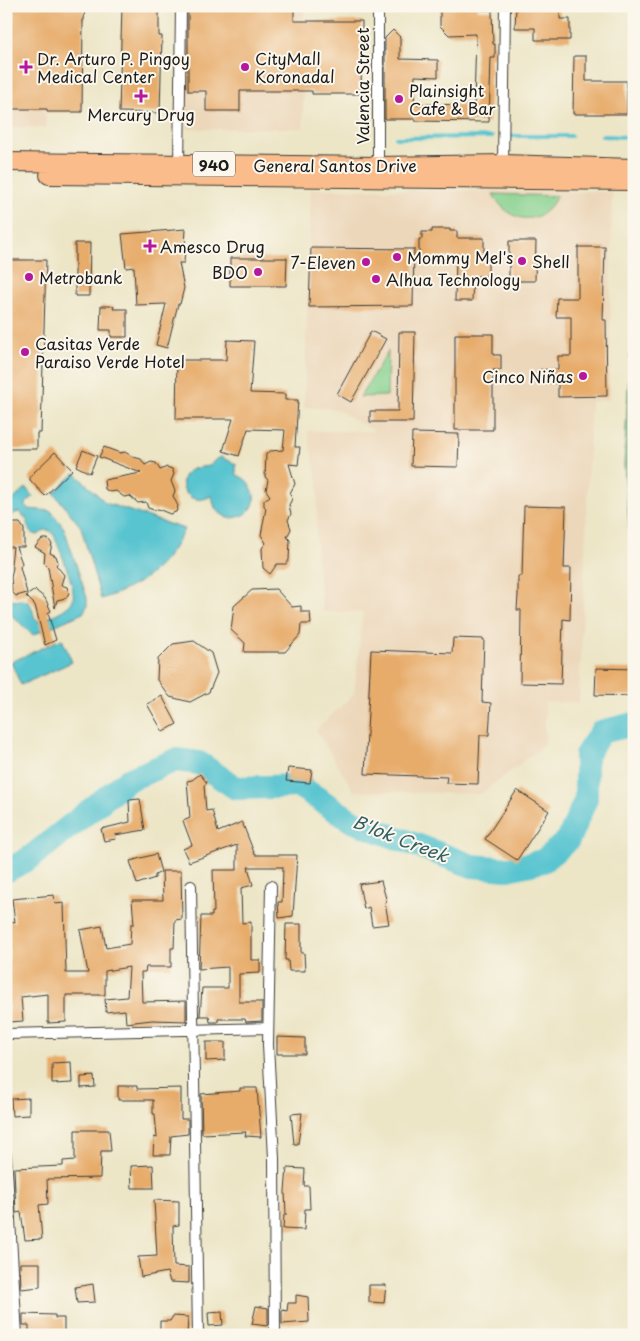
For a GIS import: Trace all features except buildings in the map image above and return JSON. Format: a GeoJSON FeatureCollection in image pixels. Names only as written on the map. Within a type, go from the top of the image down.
{"type":"FeatureCollection","features":[{"type":"Feature","properties":{"kind":"highway","name":"General Santos Drive"},"geometry":{"type":"LineString","coordinates":[[6,162],[179,169],[634,181]]}},
{"type":"Feature","properties":{"kind":"highway","name":"General Santos Drive"},"geometry":{"type":"LineString","coordinates":[[6,174],[179,169],[503,164],[634,168]]}},
{"type":"Feature","properties":{"kind":"street"},"geometry":{"type":"LineString","coordinates":[[179,169],[181,6]]}},
{"type":"Feature","properties":{"kind":"street","name":"Valencia Street"},"geometry":{"type":"LineString","coordinates":[[378,6],[378,166]]}},
{"type":"Feature","properties":{"kind":"street"},"geometry":{"type":"LineString","coordinates":[[503,164],[505,6]]}},
{"type":"Feature","properties":{"kind":"street"},"geometry":{"type":"LineString","coordinates":[[191,886],[198,1335]]}},
{"type":"Feature","properties":{"kind":"street"},"geometry":{"type":"LineString","coordinates":[[271,886],[268,1028],[274,1158],[275,1335]]}},
{"type":"Feature","properties":{"kind":"street"},"geometry":{"type":"LineString","coordinates":[[6,1034],[268,1028]]}},
{"type":"Feature","properties":{"kind":"street"},"geometry":{"type":"LineString","coordinates":[[6,1155],[17,1335]]}},
{"type":"Feature","properties":{"kind":"shaded area","name":"Dr. Arturo P. Pingoy Medical Center"},"geometry":{"type":"Polygon","coordinates":[[[6,6],[45,6],[46,128],[6,127],[6,6]]]}},
{"type":"Feature","properties":{"kind":"shaded area","name":"CityMall Koronadal"},"geometry":{"type":"Polygon","coordinates":[[[187,6],[304,6],[303,128],[187,129],[187,6]]]}},
{"type":"Feature","properties":{"kind":"shaded area"},"geometry":{"type":"Polygon","coordinates":[[[311,189],[612,192],[609,400],[591,401],[579,703],[545,702],[545,744],[481,794],[354,791],[316,730],[354,694],[363,612],[323,612],[316,535],[318,483],[307,431],[374,431],[336,409],[304,407],[311,189]]]}},
{"type":"Feature","properties":{"kind":"green space"},"geometry":{"type":"Polygon","coordinates":[[[493,194],[557,196],[543,213],[525,218],[516,216],[508,211],[493,194]]]}},
{"type":"Feature","properties":{"kind":"green space"},"geometry":{"type":"Polygon","coordinates":[[[388,351],[387,396],[360,397],[388,351]]]}},
{"type":"Feature","properties":{"kind":"green space"},"geometry":{"type":"Polygon","coordinates":[[[630,351],[634,351],[634,542],[630,538],[624,465],[630,351]]]}},
{"type":"Feature","properties":{"kind":"water"},"geometry":{"type":"Polygon","coordinates":[[[221,457],[236,464],[236,474],[247,481],[253,492],[254,503],[252,508],[239,517],[227,518],[216,510],[211,496],[195,499],[189,496],[183,485],[186,473],[195,468],[209,466],[221,457]]]}},
{"type":"Feature","properties":{"kind":"water"},"geometry":{"type":"Polygon","coordinates":[[[75,473],[106,503],[184,529],[169,555],[151,574],[128,588],[101,599],[81,527],[54,493],[75,473]]]}},
{"type":"Feature","properties":{"kind":"water"},"geometry":{"type":"Polygon","coordinates":[[[26,488],[33,497],[26,503],[28,509],[51,511],[64,528],[87,598],[87,606],[83,613],[33,635],[6,610],[6,576],[7,595],[14,601],[24,600],[28,602],[35,619],[38,621],[58,613],[68,606],[73,599],[73,593],[66,567],[51,531],[45,530],[38,535],[32,533],[28,527],[27,519],[19,512],[6,521],[6,506],[26,488]]]}},
{"type":"Feature","properties":{"kind":"water"},"geometry":{"type":"Polygon","coordinates":[[[62,639],[72,662],[21,685],[11,662],[62,639]]]}},
{"type":"Feature","properties":{"kind":"waterway"},"geometry":{"type":"LineString","coordinates":[[511,136],[571,136]]}},
{"type":"Feature","properties":{"kind":"waterway"},"geometry":{"type":"LineString","coordinates":[[602,136],[628,137]]}},
{"type":"Feature","properties":{"kind":"waterway"},"geometry":{"type":"LineString","coordinates":[[396,138],[492,137]]}},
{"type":"Feature","properties":{"kind":"waterway","name":"B'lok Creek"},"geometry":{"type":"LineString","coordinates":[[6,871],[30,858],[128,780],[176,760],[199,763],[236,788],[299,786],[352,821],[472,866],[508,869],[543,861],[568,840],[586,799],[586,755],[601,732],[634,724]]}},
{"type":"Feature","properties":{"kind":"place","name":"Dr. Arturo P. Pingoy Medical Center"},"geometry":{"type":"Point","coordinates":[26,67]}},
{"type":"Feature","properties":{"kind":"place","name":"CityMall Koronadal"},"geometry":{"type":"Point","coordinates":[245,67]}},
{"type":"Feature","properties":{"kind":"place","name":"Mercury Drug"},"geometry":{"type":"Point","coordinates":[141,96]}},
{"type":"Feature","properties":{"kind":"place","name":"Plainsight Cafe & Bar"},"geometry":{"type":"Point","coordinates":[399,99]}},
{"type":"Feature","properties":{"kind":"place","name":"Amesco Drug"},"geometry":{"type":"Point","coordinates":[150,246]}},
{"type":"Feature","properties":{"kind":"place","name":"Mommy Mel's"},"geometry":{"type":"Point","coordinates":[397,257]}},
{"type":"Feature","properties":{"kind":"place","name":"Shell"},"geometry":{"type":"Point","coordinates":[522,261]}},
{"type":"Feature","properties":{"kind":"place","name":"7-Eleven"},"geometry":{"type":"Point","coordinates":[366,262]}},
{"type":"Feature","properties":{"kind":"place","name":"BDO"},"geometry":{"type":"Point","coordinates":[258,272]}},
{"type":"Feature","properties":{"kind":"place","name":"Metrobank"},"geometry":{"type":"Point","coordinates":[29,277]}},
{"type":"Feature","properties":{"kind":"place","name":"Alhua Technology"},"geometry":{"type":"Point","coordinates":[376,279]}},
{"type":"Feature","properties":{"kind":"place","name":"Casitas Verde Paraiso Verde Hotel"},"geometry":{"type":"Point","coordinates":[25,352]}},
{"type":"Feature","properties":{"kind":"place","name":"Cinco Niñas"},"geometry":{"type":"Point","coordinates":[583,376]}}]}
